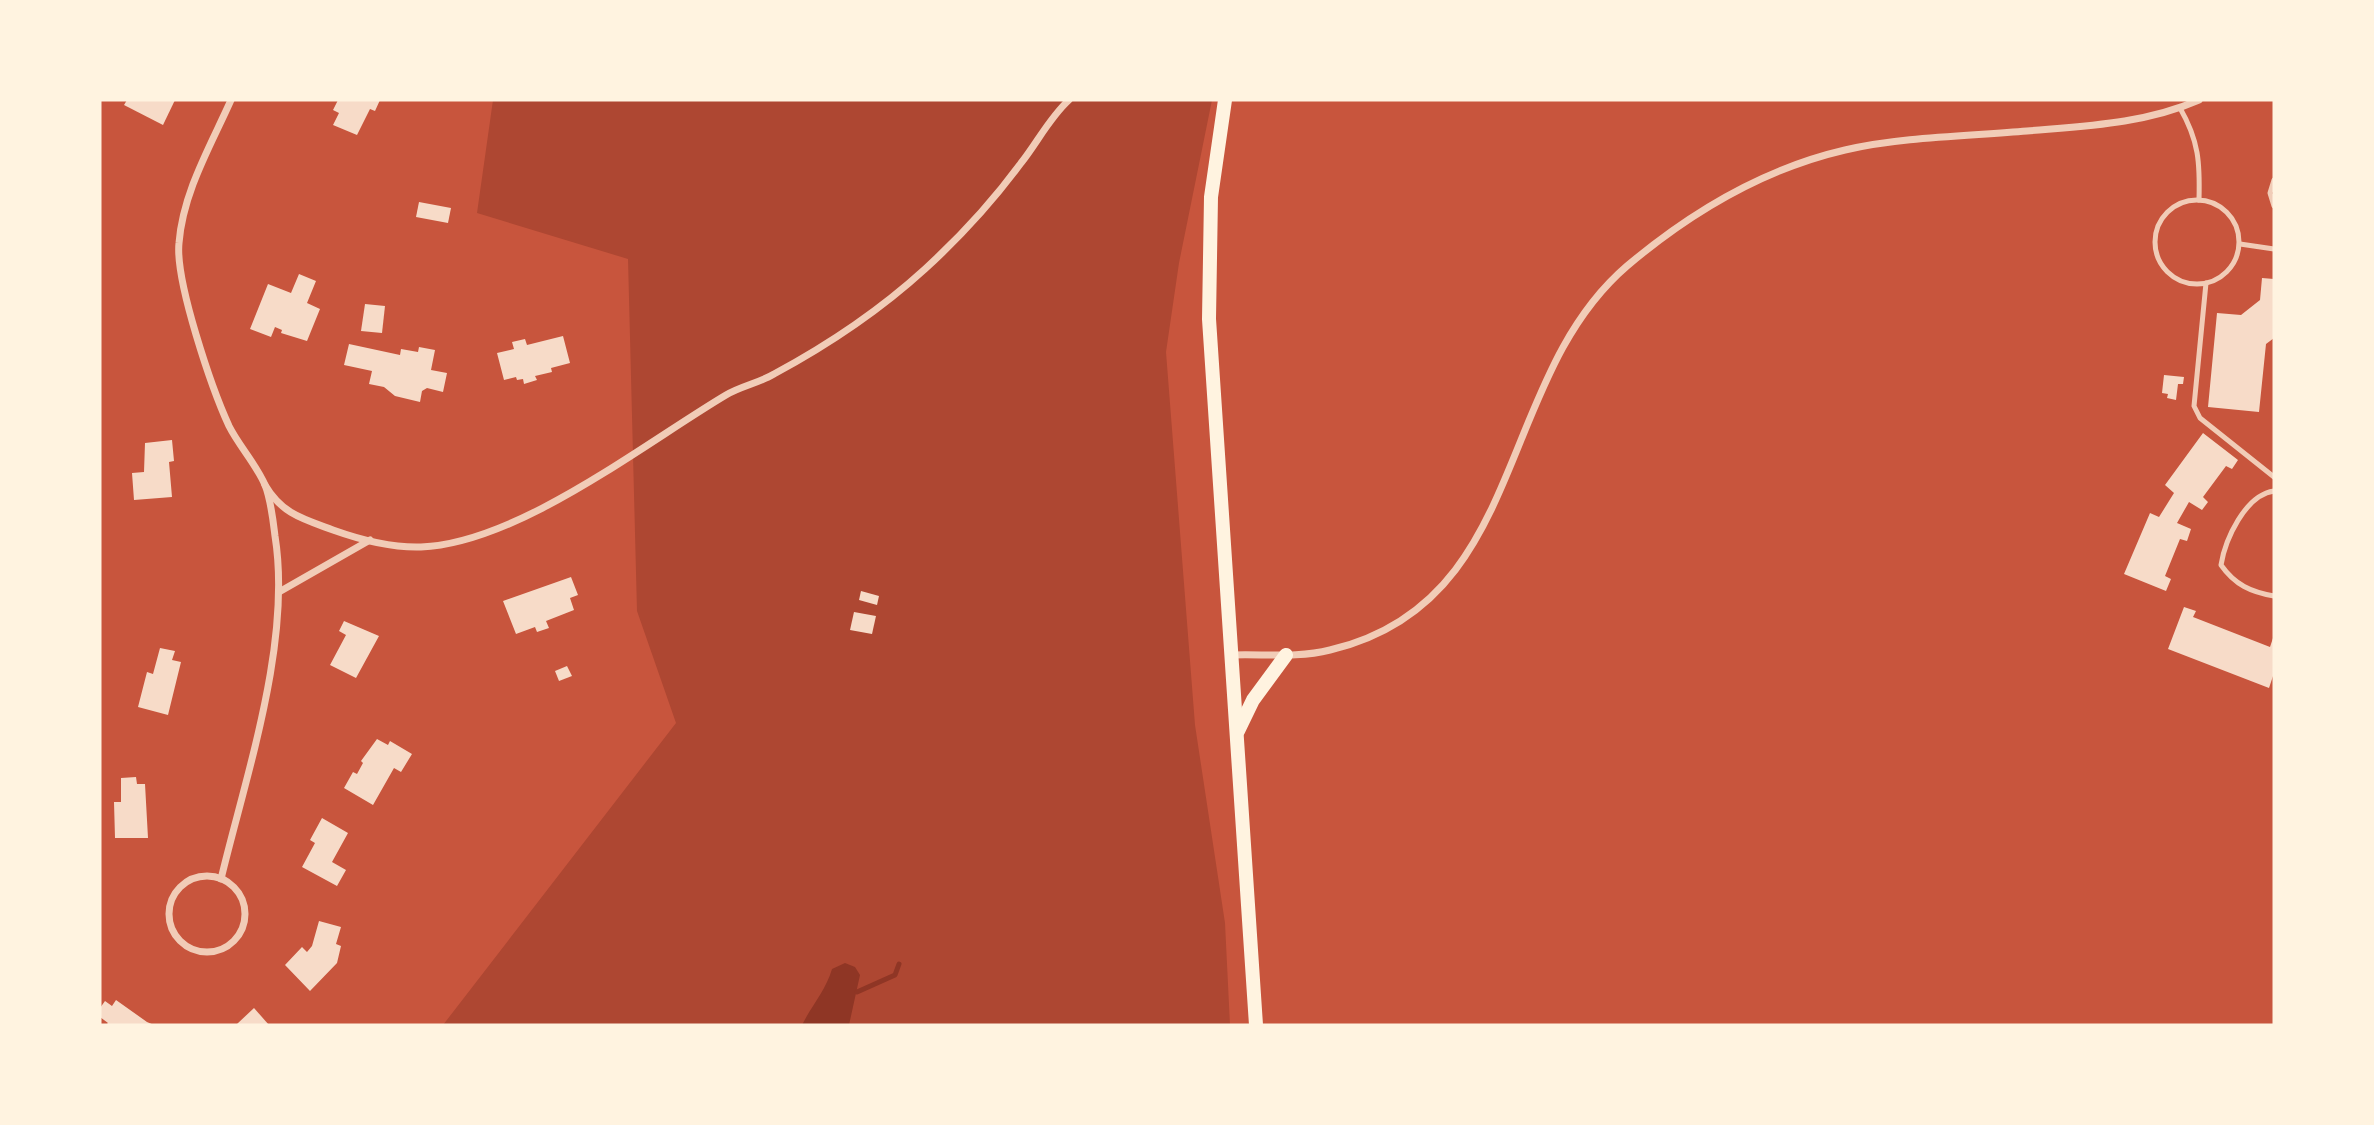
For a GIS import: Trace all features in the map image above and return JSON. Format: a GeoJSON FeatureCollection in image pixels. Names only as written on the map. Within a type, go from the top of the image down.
{"type":"FeatureCollection","features":[{"type":"Feature","properties":{"kind":"main road"},"geometry":{"type":"LineString","coordinates":[[1225,100],[1211,197],[1209,319],[1256,1025]]}},
{"type":"Feature","properties":{"kind":"main road"},"geometry":{"type":"LineString","coordinates":[[1238,732],[1253,701],[1286,656]]}},
{"type":"Feature","properties":{"kind":"street"},"geometry":{"type":"LineString","coordinates":[[231,100],[190,190],[179,242],[179,263],[191,316],[229,425],[276,503],[296,516],[393,546],[423,547],[507,526],[547,505],[729,393],[772,375],[862,321],[924,270],[967,228],[1020,165],[1069,100]]}},
{"type":"Feature","properties":{"kind":"street"},"geometry":{"type":"LineString","coordinates":[[1233,655],[1286,656],[1331,650],[1374,636],[1412,615],[1449,580],[1482,534],[1536,400],[1562,349],[1590,309],[1624,269],[1713,202],[1781,170],[1847,150],[2132,120],[2180,108],[2199,100]]}},
{"type":"Feature","properties":{"kind":"street"},"geometry":{"type":"LineString","coordinates":[[221,879],[274,656],[279,592],[276,538],[265,485]]}},
{"type":"Feature","properties":{"kind":"street"},"geometry":{"type":"LineString","coordinates":[[279,592],[370,540]]}},
{"type":"Feature","properties":{"kind":"street"},"geometry":{"type":"LineString","coordinates":[[196,878],[221,879],[240,895],[245,919],[242,931],[224,949],[200,952],[188,947],[172,929],[170,904],[176,892],[196,878]]}},
{"type":"Feature","properties":{"kind":"lane"},"geometry":{"type":"LineString","coordinates":[[2180,108],[2194,133],[2200,166],[2199,200]]}},
{"type":"Feature","properties":{"kind":"lane"},"geometry":{"type":"LineString","coordinates":[[2274,180],[2270,186],[2274,206]]}},
{"type":"Feature","properties":{"kind":"lane"},"geometry":{"type":"LineString","coordinates":[[2199,200],[2212,203],[2233,219],[2240,244],[2237,258],[2230,270],[2206,283],[2178,280],[2159,260],[2155,246],[2162,219],[2172,208],[2199,200]]}},
{"type":"Feature","properties":{"kind":"lane"},"geometry":{"type":"LineString","coordinates":[[2240,244],[2274,250]]}},
{"type":"Feature","properties":{"kind":"lane"},"geometry":{"type":"LineString","coordinates":[[2206,283],[2194,406],[2200,418],[2274,477]]}},
{"type":"Feature","properties":{"kind":"lane"},"geometry":{"type":"LineString","coordinates":[[2274,491],[2256,500],[2240,519],[2224,547],[2221,565],[2231,579],[2250,591],[2274,596]]}},
{"type":"Feature","properties":{"kind":"shaded area"},"geometry":{"type":"Polygon","coordinates":[[[493,100],[1212,100],[1179,263],[1166,352],[1195,725],[1225,923],[1230,1025],[443,1025],[676,723],[637,611],[628,259],[477,213],[493,100]]]}},
{"type":"Feature","properties":{"kind":"shaded area"},"geometry":{"type":"Polygon","coordinates":[[[845,963],[855,967],[860,975],[849,1025],[802,1025],[823,991],[832,969],[845,963]]]}},
{"type":"Feature","properties":{"kind":"building"},"geometry":{"type":"Polygon","coordinates":[[[127,100],[175,100],[163,125],[124,105],[127,100]]]}},
{"type":"Feature","properties":{"kind":"building"},"geometry":{"type":"Polygon","coordinates":[[[338,100],[380,100],[375,111],[370,109],[357,135],[333,125],[339,113],[333,110],[338,100]]]}},
{"type":"Feature","properties":{"kind":"building"},"geometry":{"type":"Polygon","coordinates":[[[419,202],[451,208],[448,223],[416,217],[419,202]]]}},
{"type":"Feature","properties":{"kind":"building"},"geometry":{"type":"Polygon","coordinates":[[[299,274],[316,281],[307,303],[320,309],[307,341],[281,333],[282,330],[275,327],[271,337],[250,329],[268,284],[291,293],[299,274]]]}},
{"type":"Feature","properties":{"kind":"building"},"geometry":{"type":"Polygon","coordinates":[[[2262,278],[2274,279],[2274,338],[2266,344],[2259,412],[2208,407],[2217,313],[2241,315],[2260,300],[2262,278]]]}},
{"type":"Feature","properties":{"kind":"building"},"geometry":{"type":"Polygon","coordinates":[[[365,304],[385,306],[382,333],[361,331],[365,304]]]}},
{"type":"Feature","properties":{"kind":"building"},"geometry":{"type":"Polygon","coordinates":[[[563,336],[570,363],[551,368],[552,372],[535,376],[537,380],[524,384],[523,379],[517,380],[516,377],[504,380],[497,353],[514,349],[512,342],[525,339],[527,345],[563,336]]]}},
{"type":"Feature","properties":{"kind":"building"},"geometry":{"type":"Polygon","coordinates":[[[349,344],[400,355],[401,349],[418,352],[419,347],[435,350],[431,370],[447,373],[443,392],[427,388],[422,391],[420,402],[395,396],[384,387],[369,384],[372,371],[344,365],[349,344]]]}},
{"type":"Feature","properties":{"kind":"building"},"geometry":{"type":"Polygon","coordinates":[[[2164,375],[2184,377],[2183,384],[2178,384],[2176,400],[2167,398],[2168,394],[2162,393],[2164,375]]]}},
{"type":"Feature","properties":{"kind":"building"},"geometry":{"type":"Polygon","coordinates":[[[2203,433],[2238,460],[2232,469],[2226,466],[2203,497],[2208,502],[2202,510],[2189,502],[2177,523],[2191,529],[2187,541],[2180,539],[2165,576],[2171,579],[2166,591],[2124,574],[2150,513],[2159,517],[2174,493],[2165,485],[2203,433]]]}},
{"type":"Feature","properties":{"kind":"building"},"geometry":{"type":"Polygon","coordinates":[[[172,440],[174,461],[169,462],[172,497],[134,500],[132,473],[144,472],[145,443],[172,440]]]}},
{"type":"Feature","properties":{"kind":"building"},"geometry":{"type":"Polygon","coordinates":[[[571,577],[578,595],[570,598],[574,610],[546,621],[549,628],[537,632],[535,627],[516,634],[503,601],[571,577]]]}},
{"type":"Feature","properties":{"kind":"building"},"geometry":{"type":"Polygon","coordinates":[[[861,591],[879,596],[877,605],[859,600],[861,591]]]}},
{"type":"Feature","properties":{"kind":"building"},"geometry":{"type":"Polygon","coordinates":[[[2184,607],[2196,611],[2193,617],[2270,647],[2274,635],[2274,673],[2269,688],[2168,649],[2184,607]]]}},
{"type":"Feature","properties":{"kind":"building"},"geometry":{"type":"Polygon","coordinates":[[[854,612],[876,616],[872,634],[850,630],[854,612]]]}},
{"type":"Feature","properties":{"kind":"building"},"geometry":{"type":"Polygon","coordinates":[[[344,621],[379,636],[356,678],[330,665],[346,635],[339,631],[344,621]]]}},
{"type":"Feature","properties":{"kind":"building"},"geometry":{"type":"Polygon","coordinates":[[[160,648],[175,651],[172,660],[181,662],[168,715],[138,707],[147,672],[153,674],[160,648]]]}},
{"type":"Feature","properties":{"kind":"building"},"geometry":{"type":"Polygon","coordinates":[[[567,666],[572,676],[559,681],[555,671],[567,666]]]}},
{"type":"Feature","properties":{"kind":"building"},"geometry":{"type":"Polygon","coordinates":[[[377,739],[388,745],[390,741],[412,754],[401,772],[394,768],[373,805],[344,788],[353,772],[357,774],[363,763],[361,761],[377,739]]]}},
{"type":"Feature","properties":{"kind":"building"},"geometry":{"type":"Polygon","coordinates":[[[136,777],[137,784],[145,784],[148,838],[115,838],[114,802],[121,802],[121,778],[136,777]]]}},
{"type":"Feature","properties":{"kind":"building"},"geometry":{"type":"Polygon","coordinates":[[[322,818],[348,833],[332,862],[346,870],[337,886],[302,867],[315,843],[310,840],[322,818]]]}},
{"type":"Feature","properties":{"kind":"building"},"geometry":{"type":"Polygon","coordinates":[[[319,921],[341,927],[336,944],[341,946],[337,963],[310,991],[285,965],[302,947],[307,952],[312,946],[319,921]]]}},
{"type":"Feature","properties":{"kind":"building"},"geometry":{"type":"Polygon","coordinates":[[[116,1000],[154,1025],[106,1025],[108,1023],[100,1017],[100,1008],[105,1001],[112,1006],[116,1000]]]}},
{"type":"Feature","properties":{"kind":"building"},"geometry":{"type":"Polygon","coordinates":[[[254,1008],[269,1025],[237,1024],[254,1008]]]}},
{"type":"Feature","properties":{"kind":"waterway"},"geometry":{"type":"LineString","coordinates":[[857,992],[895,975],[899,964]]}}]}
